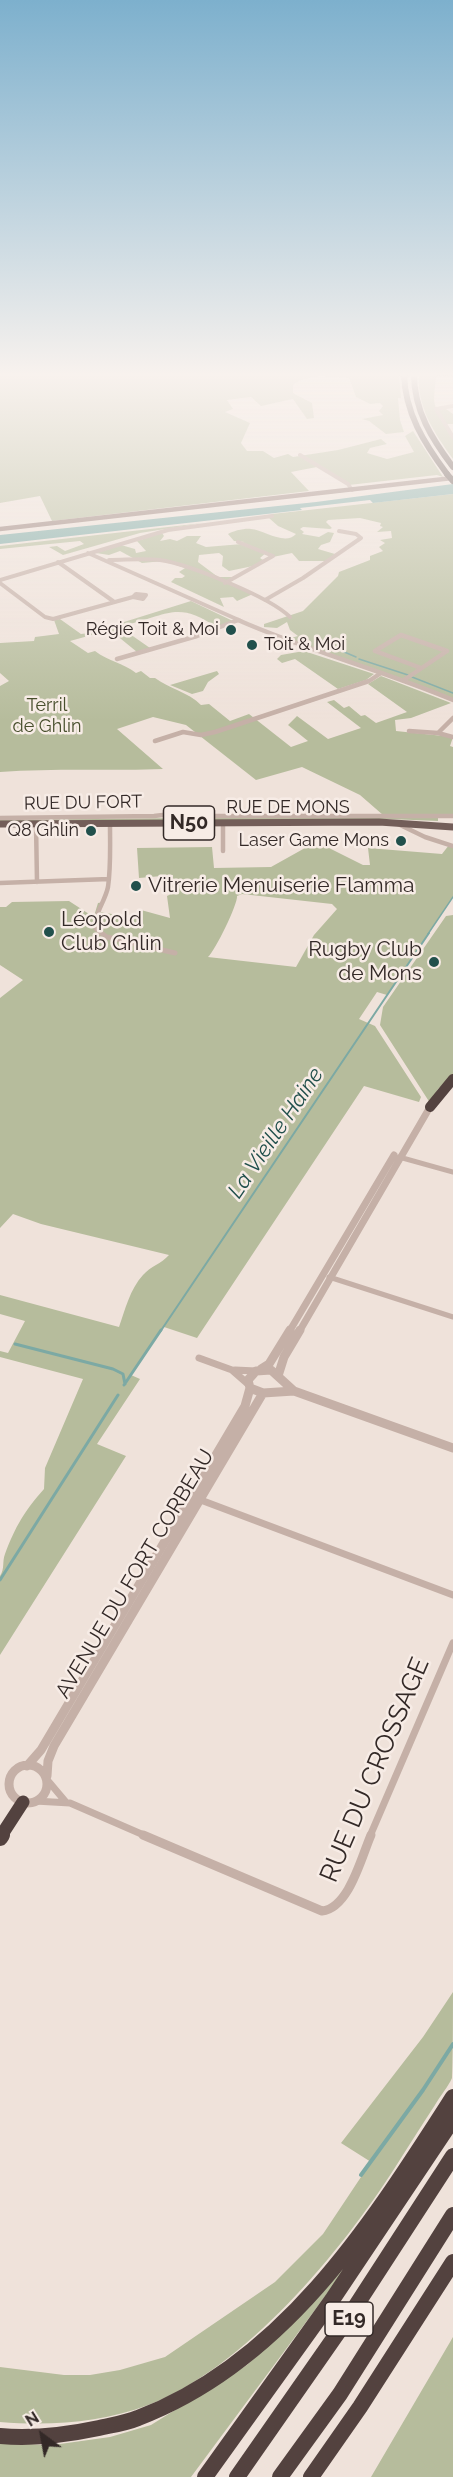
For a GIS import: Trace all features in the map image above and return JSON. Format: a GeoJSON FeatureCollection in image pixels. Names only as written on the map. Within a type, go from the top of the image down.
{"type":"FeatureCollection","features":[{"type":"Feature","properties":{"kind":"highway"},"geometry":{"type":"LineString","coordinates":[[430,1107],[453,1079]]}},
{"type":"Feature","properties":{"kind":"highway"},"geometry":{"type":"LineString","coordinates":[[0,1838],[29,1802]]}},
{"type":"Feature","properties":{"kind":"highway"},"geometry":{"type":"LineString","coordinates":[[0,2436],[48,2437],[99,2431],[144,2418],[211,2381],[244,2359],[299,2309],[351,2249],[400,2181],[453,2097]]}},
{"type":"Feature","properties":{"kind":"highway"},"geometry":{"type":"LineString","coordinates":[[205,2477],[377,2238],[453,2119]]}},
{"type":"Feature","properties":{"kind":"highway","name":"E19"},"geometry":{"type":"LineString","coordinates":[[237,2477],[316,2368],[453,2156]]}},
{"type":"Feature","properties":{"kind":"highway","name":"E19"},"geometry":{"type":"LineString","coordinates":[[280,2477],[340,2394],[453,2215]]}},
{"type":"Feature","properties":{"kind":"highway"},"geometry":{"type":"LineString","coordinates":[[311,2477],[360,2407],[453,2262]]}},
{"type":"Feature","properties":{"kind":"main road"},"geometry":{"type":"LineString","coordinates":[[0,529],[355,490]]}},
{"type":"Feature","properties":{"kind":"main road","name":"RUE DE MONS"},"geometry":{"type":"LineString","coordinates":[[0,824],[396,822],[449,826]]}},
{"type":"Feature","properties":{"kind":"street"},"geometry":{"type":"LineString","coordinates":[[0,582],[58,562],[174,528],[272,516]]}},
{"type":"Feature","properties":{"kind":"street"},"geometry":{"type":"LineString","coordinates":[[265,600],[303,578],[362,538],[356,534],[339,531]]}},
{"type":"Feature","properties":{"kind":"street"},"geometry":{"type":"LineString","coordinates":[[225,583],[273,556],[238,542]]}},
{"type":"Feature","properties":{"kind":"street"},"geometry":{"type":"LineString","coordinates":[[88,554],[306,649],[381,672],[453,700]]}},
{"type":"Feature","properties":{"kind":"street"},"geometry":{"type":"LineString","coordinates":[[105,560],[164,561],[265,600],[286,610],[290,616]]}},
{"type":"Feature","properties":{"kind":"street"},"geometry":{"type":"LineString","coordinates":[[58,562],[113,601]]}},
{"type":"Feature","properties":{"kind":"street"},"geometry":{"type":"LineString","coordinates":[[0,582],[45,617],[53,620],[133,597]]}},
{"type":"Feature","properties":{"kind":"street"},"geometry":{"type":"LineString","coordinates":[[117,659],[197,636],[238,620]]}},
{"type":"Feature","properties":{"kind":"street"},"geometry":{"type":"LineString","coordinates":[[404,680],[447,651],[401,635],[375,651],[421,668]]}},
{"type":"Feature","properties":{"kind":"street"},"geometry":{"type":"LineString","coordinates":[[155,741],[183,732],[201,735],[215,732],[369,681],[381,672]]}},
{"type":"Feature","properties":{"kind":"street"},"geometry":{"type":"LineString","coordinates":[[438,733],[453,718]]}},
{"type":"Feature","properties":{"kind":"street"},"geometry":{"type":"LineString","coordinates":[[409,731],[453,736]]}},
{"type":"Feature","properties":{"kind":"street","name":"RUE DU FORT"},"geometry":{"type":"LineString","coordinates":[[0,818],[154,816],[180,813],[203,816],[453,816]]}},
{"type":"Feature","properties":{"kind":"street","name":"RUE DE MONS"},"geometry":{"type":"LineString","coordinates":[[396,822],[425,837],[453,846]]}},
{"type":"Feature","properties":{"kind":"street"},"geometry":{"type":"LineString","coordinates":[[223,823],[223,851]]}},
{"type":"Feature","properties":{"kind":"street"},"geometry":{"type":"LineString","coordinates":[[36,824],[38,882]]}},
{"type":"Feature","properties":{"kind":"street"},"geometry":{"type":"LineString","coordinates":[[110,824],[109,879],[105,900],[94,921],[97,931],[107,937],[175,953]]}},
{"type":"Feature","properties":{"kind":"street"},"geometry":{"type":"LineString","coordinates":[[0,883],[109,879]]}},
{"type":"Feature","properties":{"kind":"street"},"geometry":{"type":"LineString","coordinates":[[268,1392],[279,1386],[284,1357],[327,1276],[418,1120],[430,1107]]}},
{"type":"Feature","properties":{"kind":"street"},"geometry":{"type":"LineString","coordinates":[[397,1156],[453,1172]]}},
{"type":"Feature","properties":{"kind":"street"},"geometry":{"type":"LineString","coordinates":[[327,1276],[453,1317]]}},
{"type":"Feature","properties":{"kind":"street"},"geometry":{"type":"LineString","coordinates":[[249,1386],[249,1376],[269,1364],[327,1276]]}},
{"type":"Feature","properties":{"kind":"street"},"geometry":{"type":"LineString","coordinates":[[199,1358],[232,1370],[271,1370],[294,1391]]}},
{"type":"Feature","properties":{"kind":"street"},"geometry":{"type":"LineString","coordinates":[[232,1370],[249,1386],[268,1392],[294,1391],[453,1448]]}},
{"type":"Feature","properties":{"kind":"street","name":"AVENUE DU FORT CORBEAU"},"geometry":{"type":"LineString","coordinates":[[48,1779],[48,1761],[54,1746],[196,1498],[245,1406],[249,1386]]}},
{"type":"Feature","properties":{"kind":"street","name":"AVENUE DU FORT CORBEAU"},"geometry":{"type":"LineString","coordinates":[[27,1766],[40,1750],[196,1498],[268,1392]]}},
{"type":"Feature","properties":{"kind":"street"},"geometry":{"type":"LineString","coordinates":[[196,1498],[453,1595]]}},
{"type":"Feature","properties":{"kind":"street","name":"RUE DU CROSSAGE"},"geometry":{"type":"LineString","coordinates":[[66,1802],[317,1911],[332,1909],[339,1905],[344,1897],[453,1643]]}},
{"type":"Feature","properties":{"kind":"street"},"geometry":{"type":"LineString","coordinates":[[27,1766],[39,1768],[66,1802],[29,1802],[13,1797],[8,1787],[15,1771],[27,1766]]}},
{"type":"Feature","properties":{"kind":"street"},"geometry":{"type":"LineString","coordinates":[[29,1802],[45,1794],[48,1779]]}},
{"type":"Feature","properties":{"kind":"green space"},"geometry":{"type":"Polygon","coordinates":[[[0,490],[309,491],[52,521],[40,496],[0,503],[0,490]]]}},
{"type":"Feature","properties":{"kind":"green space"},"geometry":{"type":"Polygon","coordinates":[[[453,494],[453,700],[284,640],[298,636],[290,630],[287,622],[277,628],[264,627],[264,624],[303,611],[338,576],[339,572],[370,560],[370,556],[383,551],[379,547],[385,543],[380,540],[392,538],[391,531],[377,532],[383,527],[380,526],[381,523],[360,518],[328,520],[326,522],[332,528],[330,529],[303,527],[300,529],[304,532],[302,534],[319,537],[328,532],[334,533],[330,542],[321,545],[318,549],[335,554],[326,561],[299,561],[292,553],[273,557],[267,552],[260,558],[263,560],[253,566],[229,571],[222,566],[223,556],[219,553],[199,555],[198,562],[218,577],[236,577],[226,583],[253,594],[237,601],[233,597],[220,598],[224,607],[171,582],[175,578],[185,576],[179,572],[185,568],[164,561],[142,563],[120,551],[109,555],[96,553],[121,545],[135,549],[136,553],[146,551],[137,541],[162,533],[164,536],[160,541],[170,539],[177,541],[187,536],[201,536],[196,543],[206,547],[242,544],[244,542],[234,541],[228,534],[246,529],[286,538],[296,534],[278,526],[269,518],[272,514],[453,494]]]}},
{"type":"Feature","properties":{"kind":"green space"},"geometry":{"type":"Polygon","coordinates":[[[203,523],[140,533],[63,555],[49,547],[57,546],[65,551],[84,544],[80,541],[0,549],[0,546],[203,523]]]}},
{"type":"Feature","properties":{"kind":"green space","name":"Terril de Ghlin"},"geometry":{"type":"Polygon","coordinates":[[[191,601],[235,622],[219,629],[193,615],[173,612],[126,625],[132,630],[127,632],[150,648],[137,652],[110,630],[70,641],[88,653],[95,651],[136,673],[141,671],[201,705],[209,704],[230,721],[249,714],[291,747],[308,741],[288,725],[297,716],[328,739],[361,728],[327,702],[334,700],[344,708],[349,706],[361,716],[365,715],[376,723],[407,712],[368,684],[381,676],[451,703],[411,718],[395,720],[396,731],[453,737],[450,746],[453,747],[453,816],[438,818],[438,821],[389,819],[0,823],[0,820],[187,818],[190,816],[383,815],[360,795],[302,767],[256,780],[186,725],[153,717],[117,729],[163,769],[0,772],[0,686],[9,681],[0,673],[0,643],[34,641],[35,637],[59,634],[54,620],[60,619],[81,634],[89,633],[191,601]]]}},
{"type":"Feature","properties":{"kind":"green space"},"geometry":{"type":"Polygon","coordinates":[[[304,651],[374,674],[366,680],[338,689],[295,659],[282,663],[277,659],[281,655],[304,651]]]}},
{"type":"Feature","properties":{"kind":"green space"},"geometry":{"type":"Polygon","coordinates":[[[217,671],[219,674],[208,682],[203,691],[192,694],[170,685],[217,671]]]}},
{"type":"Feature","properties":{"kind":"green space"},"geometry":{"type":"Polygon","coordinates":[[[449,845],[453,846],[453,897],[387,995],[377,992],[359,1019],[375,1026],[421,1097],[419,1102],[364,1086],[197,1338],[164,1327],[131,1375],[140,1379],[97,1444],[126,1456],[0,1655],[0,1576],[4,1557],[21,1519],[44,1489],[45,1468],[83,1379],[0,1357],[0,1351],[8,1353],[25,1321],[0,1314],[0,1295],[119,1327],[128,1300],[138,1281],[169,1255],[41,1224],[13,1214],[0,1228],[0,998],[23,980],[0,965],[0,907],[6,907],[12,902],[69,901],[89,914],[87,916],[94,916],[98,903],[104,902],[100,912],[136,918],[141,910],[170,918],[167,896],[171,894],[173,875],[139,878],[137,848],[212,847],[214,868],[271,867],[305,848],[327,847],[363,865],[370,865],[368,848],[442,854],[449,845]],[[242,894],[237,896],[234,908],[216,946],[208,957],[296,967],[314,935],[337,909],[332,904],[242,894]]]}},
{"type":"Feature","properties":{"kind":"green space","name":"Rugby Club de Mons"},"geometry":{"type":"Polygon","coordinates":[[[453,915],[453,1076],[438,1089],[430,1103],[380,1025],[383,1007],[446,916],[453,915]]]}},
{"type":"Feature","properties":{"kind":"green space"},"geometry":{"type":"Polygon","coordinates":[[[453,1992],[452,2078],[374,2199],[348,2234],[288,2304],[220,2364],[184,2388],[148,2405],[112,2416],[75,2422],[38,2424],[0,2422],[0,2367],[64,2375],[90,2375],[120,2370],[165,2357],[275,2282],[323,2234],[371,2162],[341,2143],[423,2037],[453,1992]]]}},
{"type":"Feature","properties":{"kind":"green space"},"geometry":{"type":"Polygon","coordinates":[[[355,2256],[191,2477],[0,2477],[0,2442],[60,2444],[110,2437],[151,2425],[247,2365],[302,2314],[355,2256]]]}},
{"type":"Feature","properties":{"kind":"green space"},"geometry":{"type":"Polygon","coordinates":[[[453,2337],[453,2477],[371,2477],[453,2337]]]}},
{"type":"Feature","properties":{"kind":"water"},"geometry":{"type":"Polygon","coordinates":[[[410,490],[453,490],[453,494],[373,503],[370,500],[300,508],[302,510],[0,544],[0,535],[316,502],[410,490]]]}},
{"type":"Feature","properties":{"kind":"waterway"},"geometry":{"type":"LineString","coordinates":[[329,641],[332,647]]}},
{"type":"Feature","properties":{"kind":"waterway"},"geometry":{"type":"LineString","coordinates":[[335,648],[356,657]]}},
{"type":"Feature","properties":{"kind":"waterway"},"geometry":{"type":"LineString","coordinates":[[359,659],[408,675]]}},
{"type":"Feature","properties":{"kind":"waterway"},"geometry":{"type":"LineString","coordinates":[[412,677],[453,693]]}},
{"type":"Feature","properties":{"kind":"waterway","name":"La Vieille Haine"},"geometry":{"type":"LineString","coordinates":[[428,934],[453,897]]}},
{"type":"Feature","properties":{"kind":"waterway","name":"La Vieille Haine"},"geometry":{"type":"LineString","coordinates":[[160,1332],[429,933]]}},
{"type":"Feature","properties":{"kind":"waterway","name":"La Vieille Haine"},"geometry":{"type":"LineString","coordinates":[[125,1384],[161,1330]]}},
{"type":"Feature","properties":{"kind":"waterway"},"geometry":{"type":"LineString","coordinates":[[15,1344],[113,1369],[123,1374],[125,1384]]}},
{"type":"Feature","properties":{"kind":"waterway","name":"La Vieille Haine"},"geometry":{"type":"LineString","coordinates":[[0,1580],[118,1395]]}},
{"type":"Feature","properties":{"kind":"waterway"},"geometry":{"type":"LineString","coordinates":[[361,2175],[423,2090],[453,2044]]}},
{"type":"Feature","properties":{"kind":"place","name":"Régie Toit & Moi"},"geometry":{"type":"Point","coordinates":[231,630]}},
{"type":"Feature","properties":{"kind":"place","name":"Toit & Moi"},"geometry":{"type":"Point","coordinates":[252,645]}},
{"type":"Feature","properties":{"kind":"place","name":"Q8 Ghlin"},"geometry":{"type":"Point","coordinates":[91,831]}},
{"type":"Feature","properties":{"kind":"place","name":"Laser Game Mons"},"geometry":{"type":"Point","coordinates":[401,841]}},
{"type":"Feature","properties":{"kind":"place","name":"Vitrerie Menuiserie Flamma"},"geometry":{"type":"Point","coordinates":[136,886]}},
{"type":"Feature","properties":{"kind":"place","name":"Léopold Club Ghlin"},"geometry":{"type":"Point","coordinates":[49,932]}},
{"type":"Feature","properties":{"kind":"place","name":"Rugby Club de Mons"},"geometry":{"type":"Point","coordinates":[434,962]}}]}
